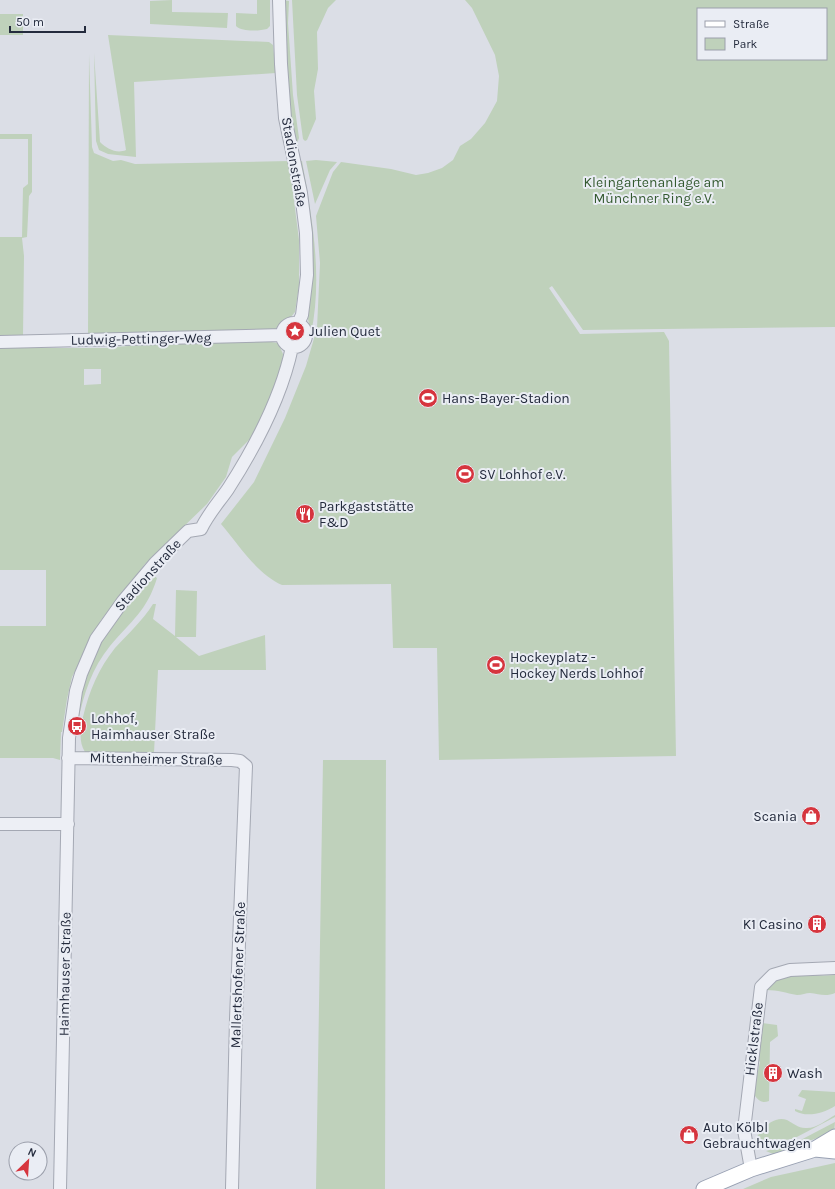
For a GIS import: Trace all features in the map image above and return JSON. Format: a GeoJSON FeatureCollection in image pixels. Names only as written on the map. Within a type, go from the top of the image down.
{"type":"FeatureCollection","features":[{"type":"Feature","properties":{"kind":"main road"},"geometry":{"type":"LineString","coordinates":[[704,1189],[752,1169],[815,1149],[835,1137]]}},
{"type":"Feature","properties":{"kind":"main road"},"geometry":{"type":"LineString","coordinates":[[815,1149],[835,1151]]}},
{"type":"Feature","properties":{"kind":"street","name":"Stadionstraße"},"geometry":{"type":"LineString","coordinates":[[279,0],[281,64],[285,118],[301,193],[306,233],[306,275],[302,315],[298,324]]}},
{"type":"Feature","properties":{"kind":"street"},"geometry":{"type":"LineString","coordinates":[[298,324],[303,328],[305,337],[300,345],[292,347],[284,341],[282,335],[287,325],[298,324]]}},
{"type":"Feature","properties":{"kind":"street","name":"Ludwig-Pettinger-Weg"},"geometry":{"type":"LineString","coordinates":[[0,342],[282,335]]}},
{"type":"Feature","properties":{"kind":"street","name":"Stadionstraße"},"geometry":{"type":"LineString","coordinates":[[68,758],[69,732],[76,691],[83,669],[96,639],[123,601],[155,563],[188,531],[201,529],[206,519],[228,489],[267,418],[287,369],[292,347]]}},
{"type":"Feature","properties":{"kind":"street","name":"Mittenheimer Straße"},"geometry":{"type":"LineString","coordinates":[[68,758],[232,760],[244,763]]}},
{"type":"Feature","properties":{"kind":"street","name":"Haimhauser Straße"},"geometry":{"type":"LineString","coordinates":[[60,1189],[68,824],[68,758]]}},
{"type":"Feature","properties":{"kind":"street","name":"Mallertshofener Straße"},"geometry":{"type":"LineString","coordinates":[[232,1189],[236,1012],[247,770],[244,763]]}},
{"type":"Feature","properties":{"kind":"street"},"geometry":{"type":"LineString","coordinates":[[0,824],[68,824]]}},
{"type":"Feature","properties":{"kind":"street","name":"Hicklstraße"},"geometry":{"type":"LineString","coordinates":[[752,1169],[744,1130],[761,986],[773,975],[790,970],[835,968]]}},
{"type":"Feature","properties":{"kind":"green space"},"geometry":{"type":"Polygon","coordinates":[[[172,0],[172,12],[228,13],[227,28],[150,24],[150,1],[172,0]]]}},
{"type":"Feature","properties":{"kind":"green space"},"geometry":{"type":"Polygon","coordinates":[[[257,0],[270,0],[270,26],[267,29],[255,31],[242,29],[236,26],[236,13],[257,14],[257,0]]]}},
{"type":"Feature","properties":{"kind":"green space"},"geometry":{"type":"Polygon","coordinates":[[[283,0],[289,1],[288,23],[293,95],[299,138],[297,143],[293,134],[288,98],[283,0]]]}},
{"type":"Feature","properties":{"kind":"green space"},"geometry":{"type":"Polygon","coordinates":[[[292,0],[336,0],[328,8],[317,32],[318,69],[314,91],[316,119],[307,140],[305,141],[303,139],[297,95],[292,0]]]}},
{"type":"Feature","properties":{"kind":"green space","name":"SV Lohhof e.V."},"geometry":{"type":"Polygon","coordinates":[[[465,0],[835,0],[835,327],[583,330],[552,286],[549,288],[580,334],[664,332],[669,341],[676,756],[439,760],[437,648],[393,648],[391,584],[282,585],[273,580],[256,566],[221,524],[254,482],[285,418],[306,366],[317,328],[320,263],[316,216],[333,172],[341,162],[391,169],[416,175],[442,168],[453,160],[460,146],[471,139],[485,123],[497,101],[499,76],[495,55],[472,8],[465,0]]]}},
{"type":"Feature","properties":{"kind":"green space"},"geometry":{"type":"Polygon","coordinates":[[[0,14],[23,14],[23,35],[0,35],[0,14]]]}},
{"type":"Feature","properties":{"kind":"green space"},"geometry":{"type":"Polygon","coordinates":[[[108,35],[269,42],[273,45],[276,73],[134,82],[136,157],[108,154],[99,150],[96,141],[94,53],[100,142],[112,150],[126,150],[108,35]]]}},
{"type":"Feature","properties":{"kind":"green space"},"geometry":{"type":"Polygon","coordinates":[[[89,54],[92,147],[94,153],[113,161],[121,160],[135,164],[289,161],[299,240],[299,286],[295,312],[291,317],[283,320],[273,332],[88,336],[89,54]]]}},
{"type":"Feature","properties":{"kind":"green space"},"geometry":{"type":"Polygon","coordinates":[[[0,134],[32,134],[32,192],[29,196],[27,237],[22,238],[24,256],[23,336],[0,335],[0,237],[22,237],[23,188],[28,184],[28,139],[0,139],[0,134]]]}},
{"type":"Feature","properties":{"kind":"green space"},"geometry":{"type":"Polygon","coordinates":[[[316,160],[337,162],[330,170],[315,204],[306,161],[316,160]]]}},
{"type":"Feature","properties":{"kind":"green space"},"geometry":{"type":"Polygon","coordinates":[[[300,161],[302,161],[306,182],[315,247],[316,291],[311,334],[308,319],[311,262],[300,161]]]}},
{"type":"Feature","properties":{"kind":"green space"},"geometry":{"type":"Polygon","coordinates":[[[186,341],[265,341],[278,343],[283,354],[282,365],[267,408],[254,435],[232,457],[226,477],[207,504],[145,564],[101,620],[72,677],[61,732],[60,760],[53,758],[0,758],[0,626],[46,626],[46,570],[0,570],[0,348],[105,348],[186,341]],[[84,369],[84,385],[101,384],[101,369],[84,369]]]}},
{"type":"Feature","properties":{"kind":"green space"},"geometry":{"type":"Polygon","coordinates":[[[151,574],[157,578],[148,599],[138,615],[110,646],[98,663],[86,691],[78,721],[75,721],[86,673],[105,633],[151,574]]]}},
{"type":"Feature","properties":{"kind":"green space"},"geometry":{"type":"Polygon","coordinates":[[[176,590],[197,591],[196,637],[176,637],[199,656],[265,635],[266,670],[158,670],[154,753],[85,752],[81,744],[83,717],[88,698],[99,672],[115,648],[140,621],[153,604],[156,604],[153,619],[175,636],[176,590]]]}},
{"type":"Feature","properties":{"kind":"green space"},"geometry":{"type":"Polygon","coordinates":[[[323,760],[386,760],[385,1189],[316,1189],[323,760]]]}},
{"type":"Feature","properties":{"kind":"green space"},"geometry":{"type":"Polygon","coordinates":[[[835,975],[835,993],[829,995],[810,993],[797,995],[766,990],[772,984],[788,977],[835,975]]]}},
{"type":"Feature","properties":{"kind":"green space"},"geometry":{"type":"Polygon","coordinates":[[[762,1023],[777,1025],[778,1036],[770,1042],[769,1101],[764,1102],[758,1099],[753,1093],[760,1062],[757,1058],[762,1023]]]}},
{"type":"Feature","properties":{"kind":"green space"},"geometry":{"type":"Polygon","coordinates":[[[802,1090],[835,1092],[835,1106],[826,1111],[815,1114],[805,1114],[795,1111],[795,1109],[802,1111],[806,1099],[798,1096],[802,1090]]]}},
{"type":"Feature","properties":{"kind":"green space"},"geometry":{"type":"Polygon","coordinates":[[[835,1115],[835,1117],[793,1139],[783,1140],[765,1147],[758,1146],[755,1140],[764,1128],[772,1121],[782,1119],[787,1120],[799,1127],[811,1128],[835,1115]]]}},
{"type":"Feature","properties":{"kind":"green space"},"geometry":{"type":"Polygon","coordinates":[[[835,1122],[834,1132],[773,1154],[766,1151],[793,1144],[835,1122]]]}},
{"type":"Feature","properties":{"kind":"green space"},"geometry":{"type":"Polygon","coordinates":[[[835,1163],[835,1189],[743,1189],[771,1177],[835,1163]]]}},
{"type":"Feature","properties":{"kind":"place","name":"Julien Quet"},"geometry":{"type":"Point","coordinates":[295,331]}},
{"type":"Feature","properties":{"kind":"place","name":"Hans-Bayer-Stadion"},"geometry":{"type":"Point","coordinates":[428,398]}},
{"type":"Feature","properties":{"kind":"place","name":"SV Lohhof e.V."},"geometry":{"type":"Point","coordinates":[465,474]}},
{"type":"Feature","properties":{"kind":"place","name":"Parkgaststätte F&D"},"geometry":{"type":"Point","coordinates":[305,514]}},
{"type":"Feature","properties":{"kind":"place","name":"Hockeyplatz - Hockey Nerds Lohhof"},"geometry":{"type":"Point","coordinates":[496,665]}},
{"type":"Feature","properties":{"kind":"place","name":"Lohhof, Haimhauser Straße"},"geometry":{"type":"Point","coordinates":[77,726]}},
{"type":"Feature","properties":{"kind":"place","name":"Scania"},"geometry":{"type":"Point","coordinates":[811,816]}},
{"type":"Feature","properties":{"kind":"place","name":"K1 Casino"},"geometry":{"type":"Point","coordinates":[817,924]}},
{"type":"Feature","properties":{"kind":"place","name":"Wash"},"geometry":{"type":"Point","coordinates":[773,1073]}},
{"type":"Feature","properties":{"kind":"place","name":"Auto Kölbl Gebrauchtwagen"},"geometry":{"type":"Point","coordinates":[689,1135]}},
{"type":"Feature","properties":{"kind":"park label","name":"Kleingartenanlage am Münchner Ring e.V."},"geometry":{"type":"Point","coordinates":[654,190]}}]}
